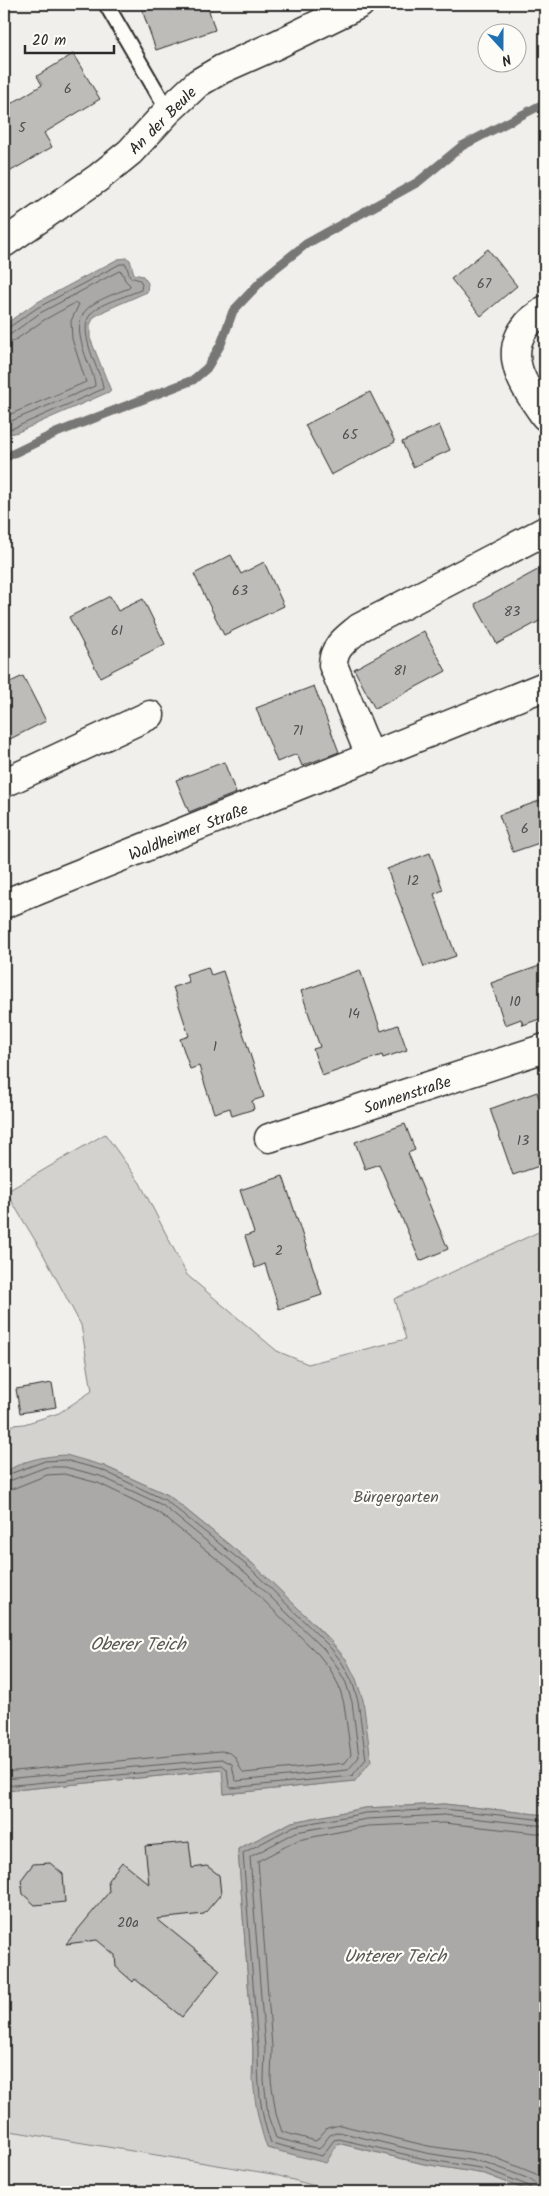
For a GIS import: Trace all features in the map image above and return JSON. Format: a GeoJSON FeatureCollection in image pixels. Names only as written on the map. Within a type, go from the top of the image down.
{"type":"FeatureCollection","features":[{"type":"Feature","properties":{"kind":"street","name":"An der Beule"},"geometry":{"type":"LineString","coordinates":[[4,243],[98,178],[130,152],[168,111],[198,83],[222,69],[360,4]]}},
{"type":"Feature","properties":{"kind":"street"},"geometry":{"type":"LineString","coordinates":[[545,310],[527,324],[517,343],[515,364],[527,390],[545,416]]}},
{"type":"Feature","properties":{"kind":"street"},"geometry":{"type":"LineString","coordinates":[[371,758],[333,665],[333,658],[343,642],[359,628],[545,531]]}},
{"type":"Feature","properties":{"kind":"street","name":"Waldheimer Straße"},"geometry":{"type":"LineString","coordinates":[[4,904],[371,758],[545,686]]}},
{"type":"Feature","properties":{"kind":"street"},"geometry":{"type":"LineString","coordinates":[[4,783],[150,715]]}},
{"type":"Feature","properties":{"kind":"street","name":"Sonnenstraße"},"geometry":{"type":"LineString","coordinates":[[269,1138],[545,1048]]}},
{"type":"Feature","properties":{"kind":"lane"},"geometry":{"type":"LineString","coordinates":[[106,4],[168,111]]}},
{"type":"Feature","properties":{"kind":"shaded area"},"geometry":{"type":"Polygon","coordinates":[[[4,2130],[272,2174],[336,2192],[4,2192],[4,2130]]]}},
{"type":"Feature","properties":{"kind":"green space","name":"Bürgergarten"},"geometry":{"type":"Polygon","coordinates":[[[105,1134],[140,1183],[187,1275],[277,1351],[308,1364],[406,1339],[394,1299],[545,1229],[545,1815],[444,1804],[365,1808],[292,1822],[238,1849],[253,2049],[252,2081],[337,2143],[424,2164],[485,2174],[532,2192],[336,2192],[272,2174],[4,2130],[4,1791],[223,1770],[224,1794],[355,1781],[345,1659],[332,1642],[254,1565],[168,1495],[104,1466],[24,1462],[4,1473],[4,1426],[24,1424],[59,1413],[92,1391],[81,1325],[41,1250],[6,1192],[105,1134]]]}},
{"type":"Feature","properties":{"kind":"water"},"geometry":{"type":"Polygon","coordinates":[[[127,258],[130,260],[134,274],[143,276],[148,283],[147,292],[106,310],[94,317],[90,325],[90,338],[111,391],[18,432],[4,435],[4,325],[34,304],[118,259],[127,258]]]}},
{"type":"Feature","properties":{"kind":"water","name":"Oberer Teich"},"geometry":{"type":"Polygon","coordinates":[[[66,1455],[104,1466],[168,1495],[254,1565],[346,1659],[356,1679],[363,1700],[371,1761],[355,1781],[224,1794],[222,1770],[4,1791],[4,1473],[34,1460],[66,1455]]]}},
{"type":"Feature","properties":{"kind":"water","name":"Unterer Teich"},"geometry":{"type":"Polygon","coordinates":[[[444,1804],[545,1815],[545,2192],[532,2192],[485,2174],[424,2164],[338,2143],[326,2163],[267,2148],[260,2123],[253,2075],[253,2049],[238,1849],[292,1822],[365,1808],[444,1804]]]}},
{"type":"Feature","properties":{"kind":"building"},"geometry":{"type":"Polygon","coordinates":[[[140,4],[207,4],[215,30],[156,50],[140,4]]]}},
{"type":"Feature","properties":{"kind":"building"},"geometry":{"type":"Polygon","coordinates":[[[73,54],[100,99],[44,133],[52,147],[4,175],[4,108],[42,85],[37,76],[73,54]]]}},
{"type":"Feature","properties":{"kind":"building"},"geometry":{"type":"Polygon","coordinates":[[[488,249],[517,286],[481,316],[451,279],[488,249]]]}},
{"type":"Feature","properties":{"kind":"building"},"geometry":{"type":"Polygon","coordinates":[[[370,392],[395,442],[331,475],[305,425],[370,392]]]}},
{"type":"Feature","properties":{"kind":"building"},"geometry":{"type":"Polygon","coordinates":[[[439,425],[450,450],[413,467],[402,442],[439,425]]]}},
{"type":"Feature","properties":{"kind":"building"},"geometry":{"type":"Polygon","coordinates":[[[231,555],[241,574],[264,562],[284,606],[224,635],[194,574],[231,555]]]}},
{"type":"Feature","properties":{"kind":"building"},"geometry":{"type":"Polygon","coordinates":[[[545,566],[545,618],[497,644],[475,604],[545,566]]]}},
{"type":"Feature","properties":{"kind":"building"},"geometry":{"type":"Polygon","coordinates":[[[110,596],[118,611],[143,599],[165,644],[100,677],[69,617],[110,596]]]}},
{"type":"Feature","properties":{"kind":"building"},"geometry":{"type":"Polygon","coordinates":[[[424,631],[446,671],[375,709],[354,669],[424,631]]]}},
{"type":"Feature","properties":{"kind":"building"},"geometry":{"type":"Polygon","coordinates":[[[23,676],[46,721],[4,742],[4,685],[23,676]]]}},
{"type":"Feature","properties":{"kind":"building"},"geometry":{"type":"Polygon","coordinates":[[[314,686],[339,752],[302,766],[297,754],[277,762],[256,708],[314,686]]]}},
{"type":"Feature","properties":{"kind":"building"},"geometry":{"type":"Polygon","coordinates":[[[224,762],[236,793],[189,812],[176,780],[224,762]]]}},
{"type":"Feature","properties":{"kind":"building"},"geometry":{"type":"Polygon","coordinates":[[[545,799],[545,841],[513,852],[499,815],[545,799]]]}},
{"type":"Feature","properties":{"kind":"building"},"geometry":{"type":"Polygon","coordinates":[[[430,853],[443,890],[434,894],[456,956],[424,967],[387,869],[430,853]]]}},
{"type":"Feature","properties":{"kind":"building"},"geometry":{"type":"Polygon","coordinates":[[[545,964],[545,1017],[523,1025],[521,1019],[505,1025],[491,983],[545,964]]]}},
{"type":"Feature","properties":{"kind":"building"},"geometry":{"type":"Polygon","coordinates":[[[208,967],[211,975],[223,971],[264,1097],[252,1101],[254,1109],[232,1116],[230,1108],[214,1113],[199,1066],[190,1069],[180,1039],[189,1036],[173,987],[189,982],[186,974],[208,967]]]}},
{"type":"Feature","properties":{"kind":"building"},"geometry":{"type":"Polygon","coordinates":[[[360,970],[381,1031],[398,1025],[407,1050],[383,1058],[382,1055],[322,1076],[313,1049],[320,1047],[301,991],[360,970]]]}},
{"type":"Feature","properties":{"kind":"building"},"geometry":{"type":"Polygon","coordinates":[[[537,1092],[545,1116],[545,1164],[513,1175],[490,1109],[537,1092]]]}},
{"type":"Feature","properties":{"kind":"building"},"geometry":{"type":"Polygon","coordinates":[[[405,1124],[415,1150],[408,1153],[448,1249],[420,1261],[379,1164],[365,1169],[355,1142],[405,1124]]]}},
{"type":"Feature","properties":{"kind":"building"},"geometry":{"type":"Polygon","coordinates":[[[283,1176],[322,1295],[279,1309],[265,1264],[255,1268],[245,1236],[254,1233],[240,1190],[283,1176]]]}},
{"type":"Feature","properties":{"kind":"building"},"geometry":{"type":"Polygon","coordinates":[[[52,1383],[56,1407],[20,1413],[16,1389],[52,1383]]]}},
{"type":"Feature","properties":{"kind":"building"},"geometry":{"type":"Polygon","coordinates":[[[189,1842],[192,1868],[207,1866],[219,1875],[221,1894],[204,1914],[157,1919],[220,1970],[182,2017],[135,1979],[133,1982],[116,1967],[115,1955],[97,1940],[66,1944],[109,1892],[108,1880],[122,1862],[149,1884],[145,1846],[189,1842]]]}},
{"type":"Feature","properties":{"kind":"building"},"geometry":{"type":"Polygon","coordinates":[[[50,1863],[63,1874],[65,1902],[35,1905],[23,1894],[21,1880],[33,1864],[50,1863]]]}},
{"type":"Feature","properties":{"kind":"waterway"},"geometry":{"type":"LineString","coordinates":[[4,458],[56,433],[193,380],[207,368],[221,344],[233,311],[267,275],[306,244],[418,182],[462,146],[545,103]]}}]}
